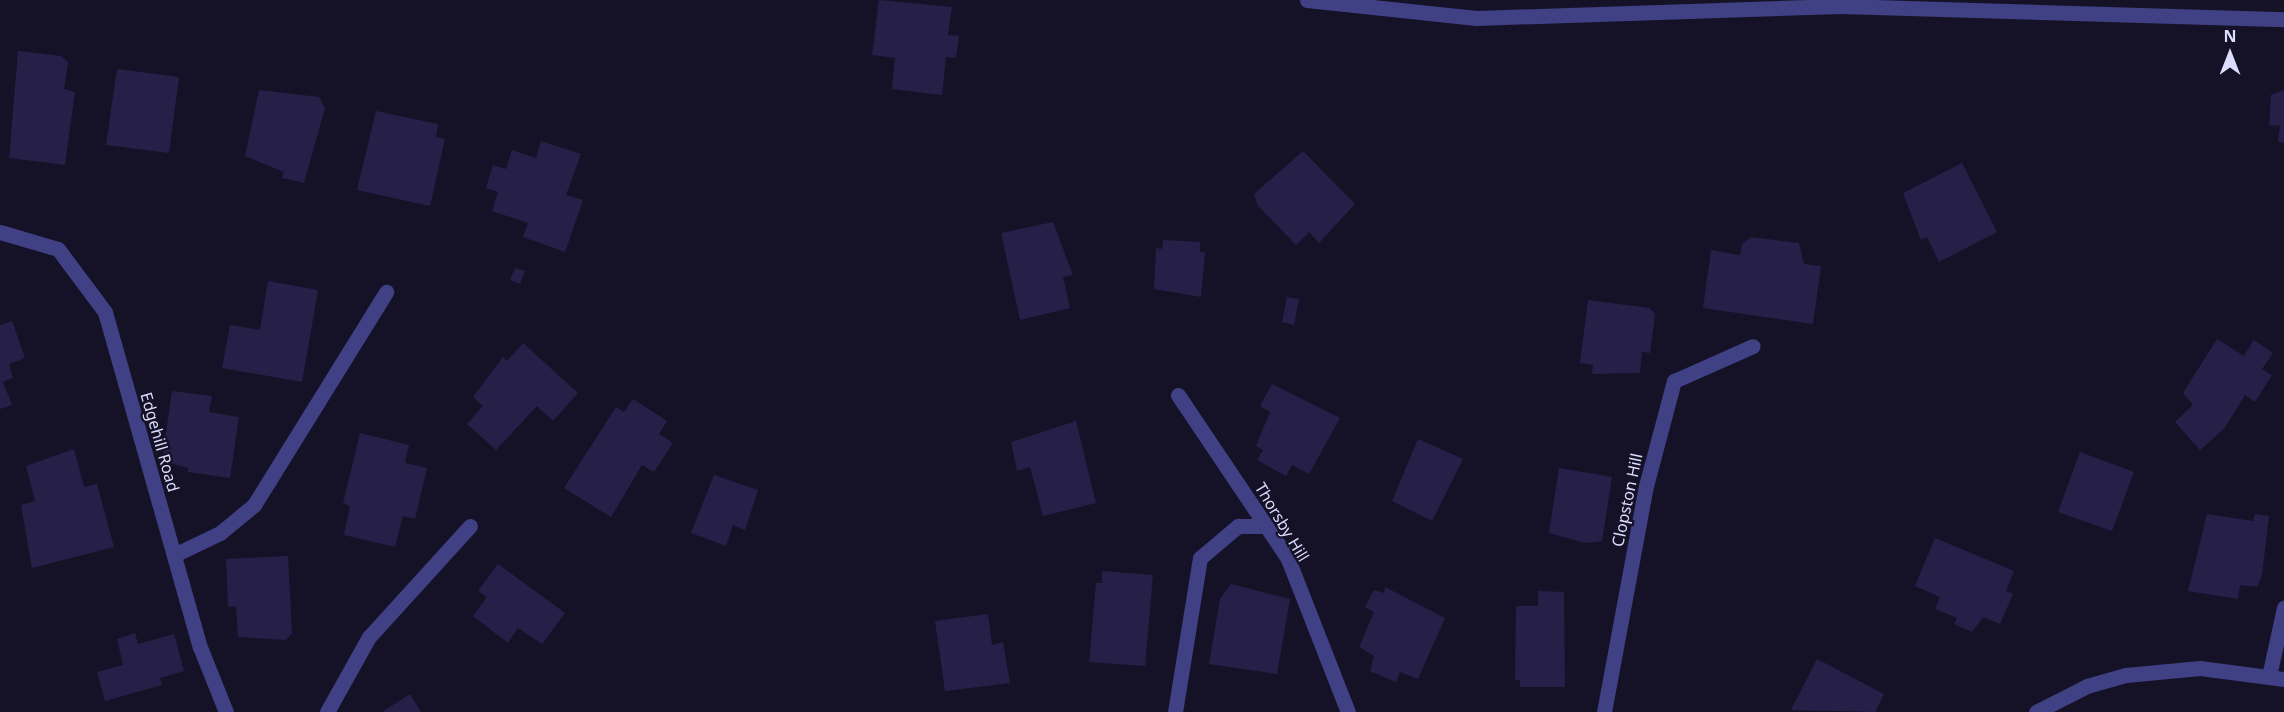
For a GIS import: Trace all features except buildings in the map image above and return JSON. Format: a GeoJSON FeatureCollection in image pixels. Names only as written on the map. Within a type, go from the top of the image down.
{"type":"FeatureCollection","features":[{"type":"Feature","properties":{"kind":"street"},"geometry":{"type":"LineString","coordinates":[[1307,0],[1476,18],[1841,6],[2284,19]]}},
{"type":"Feature","properties":{"kind":"street","name":"Edgehill Road"},"geometry":{"type":"LineString","coordinates":[[0,232],[58,249],[105,312],[200,647],[226,712]]}},
{"type":"Feature","properties":{"kind":"street"},"geometry":{"type":"LineString","coordinates":[[174,555],[220,533],[254,505],[386,292]]}},
{"type":"Feature","properties":{"kind":"street","name":"Clopston Hill"},"geometry":{"type":"LineString","coordinates":[[1604,712],[1646,486],[1674,381],[1753,346]]}},
{"type":"Feature","properties":{"kind":"street","name":"Thorsby Hill"},"geometry":{"type":"LineString","coordinates":[[1178,395],[1288,559],[1348,712]]}},
{"type":"Feature","properties":{"kind":"street"},"geometry":{"type":"LineString","coordinates":[[327,712],[369,637],[470,526]]}},
{"type":"Feature","properties":{"kind":"street"},"geometry":{"type":"LineString","coordinates":[[1175,712],[1200,558],[1238,526],[1266,526]]}},
{"type":"Feature","properties":{"kind":"street"},"geometry":{"type":"LineString","coordinates":[[2036,712],[2087,686],[2126,675],[2200,668],[2276,677],[2284,608]]}}]}
